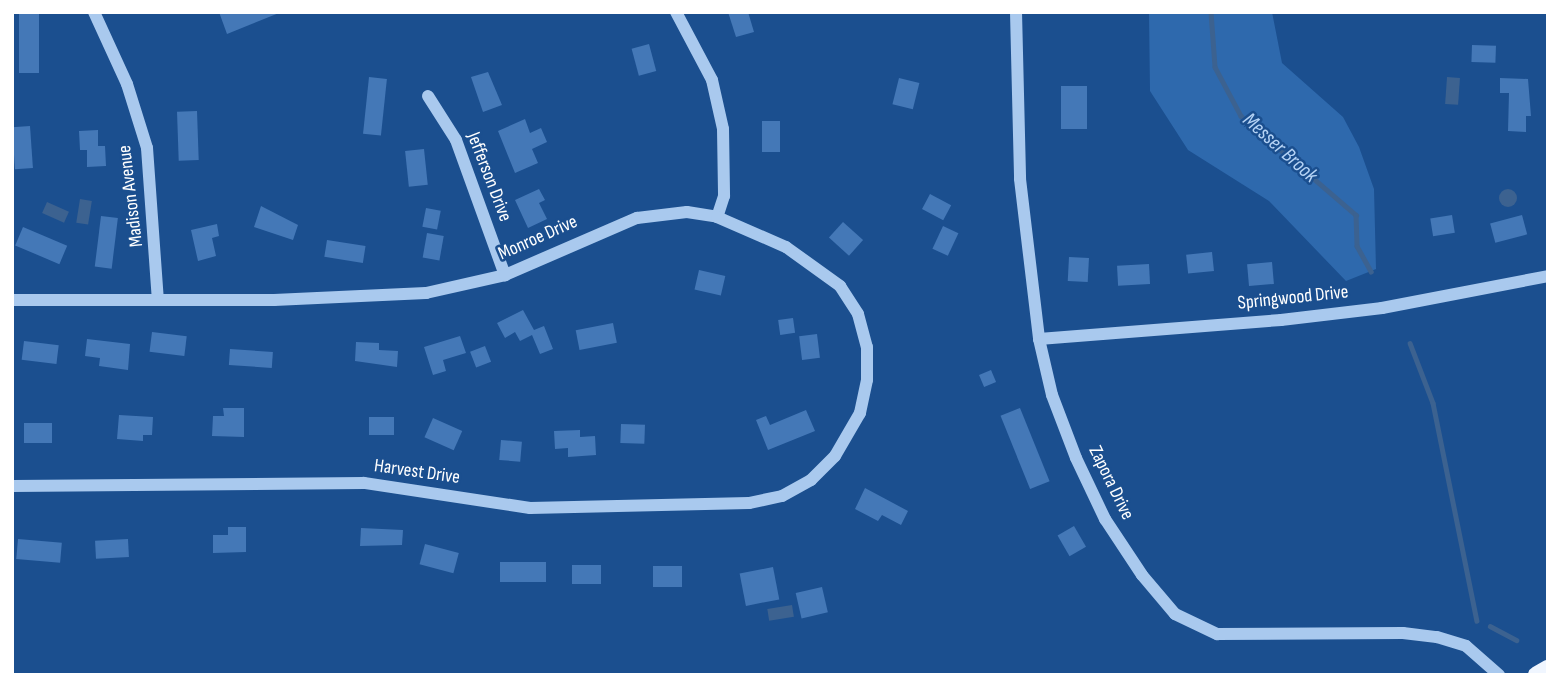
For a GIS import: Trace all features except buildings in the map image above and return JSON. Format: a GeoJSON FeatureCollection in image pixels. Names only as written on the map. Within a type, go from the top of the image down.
{"type":"FeatureCollection","features":[{"type":"Feature","properties":{"kind":"main road"},"geometry":{"type":"LineString","coordinates":[[1537,675],[1548,669]]}},
{"type":"Feature","properties":{"kind":"street","name":"Madison Avenue"},"geometry":{"type":"LineString","coordinates":[[94,12],[127,84],[147,148],[158,300]]}},
{"type":"Feature","properties":{"kind":"street"},"geometry":{"type":"LineString","coordinates":[[676,12],[712,80],[723,129],[724,187],[716,217]]}},
{"type":"Feature","properties":{"kind":"street","name":"Zapora Drive"},"geometry":{"type":"LineString","coordinates":[[1016,12],[1020,179],[1039,339],[1052,395],[1105,519],[1175,614],[1217,634],[1403,633],[1437,637],[1466,646],[1499,675]]}},
{"type":"Feature","properties":{"kind":"street","name":"Jefferson Drive"},"geometry":{"type":"LineString","coordinates":[[428,96],[456,139],[505,275]]}},
{"type":"Feature","properties":{"kind":"street","name":"Monroe Drive"},"geometry":{"type":"LineString","coordinates":[[12,300],[158,300],[426,293],[505,275],[637,218],[670,212],[716,217],[815,264],[841,286],[858,314],[866,347],[867,380],[860,413],[835,456],[811,480]]}},
{"type":"Feature","properties":{"kind":"street","name":"Springwood Drive"},"geometry":{"type":"LineString","coordinates":[[1039,339],[1281,320],[1382,308],[1548,276]]}},
{"type":"Feature","properties":{"kind":"street","name":"Harvest Drive"},"geometry":{"type":"LineString","coordinates":[[12,486],[364,483],[530,508],[749,503],[782,496],[811,480]]}},
{"type":"Feature","properties":{"kind":"shaded area"},"geometry":{"type":"Polygon","coordinates":[[[1149,12],[1272,12],[1282,63],[1343,117],[1359,147],[1374,189],[1376,269],[1346,281],[1269,201],[1188,150],[1150,91],[1149,12]]]}},
{"type":"Feature","properties":{"kind":"shaded area"},"geometry":{"type":"Polygon","coordinates":[[[1447,77],[1460,78],[1458,105],[1445,104],[1447,77]]]}},
{"type":"Feature","properties":{"kind":"shaded area"},"geometry":{"type":"Polygon","coordinates":[[[1508,189],[1514,192],[1517,198],[1514,204],[1508,207],[1502,204],[1499,198],[1502,192],[1508,189]]]}},
{"type":"Feature","properties":{"kind":"shaded area"},"geometry":{"type":"Polygon","coordinates":[[[80,199],[92,201],[88,225],[76,223],[80,199]]]}},
{"type":"Feature","properties":{"kind":"shaded area"},"geometry":{"type":"Polygon","coordinates":[[[47,202],[69,212],[64,223],[42,213],[47,202]]]}},
{"type":"Feature","properties":{"kind":"shaded area"},"geometry":{"type":"Polygon","coordinates":[[[792,605],[794,617],[769,621],[767,609],[792,605]]]}},
{"type":"Feature","properties":{"kind":"waterway","name":"Messer Brook"},"geometry":{"type":"LineString","coordinates":[[1211,12],[1215,67],[1241,116],[1356,215],[1357,246],[1371,271]]}},
{"type":"Feature","properties":{"kind":"waterway","name":"Messer Brook"},"geometry":{"type":"LineString","coordinates":[[1410,343],[1433,403],[1477,621]]}},
{"type":"Feature","properties":{"kind":"waterway","name":"Messer Brook"},"geometry":{"type":"LineString","coordinates":[[1490,626],[1516,640]]}}]}
